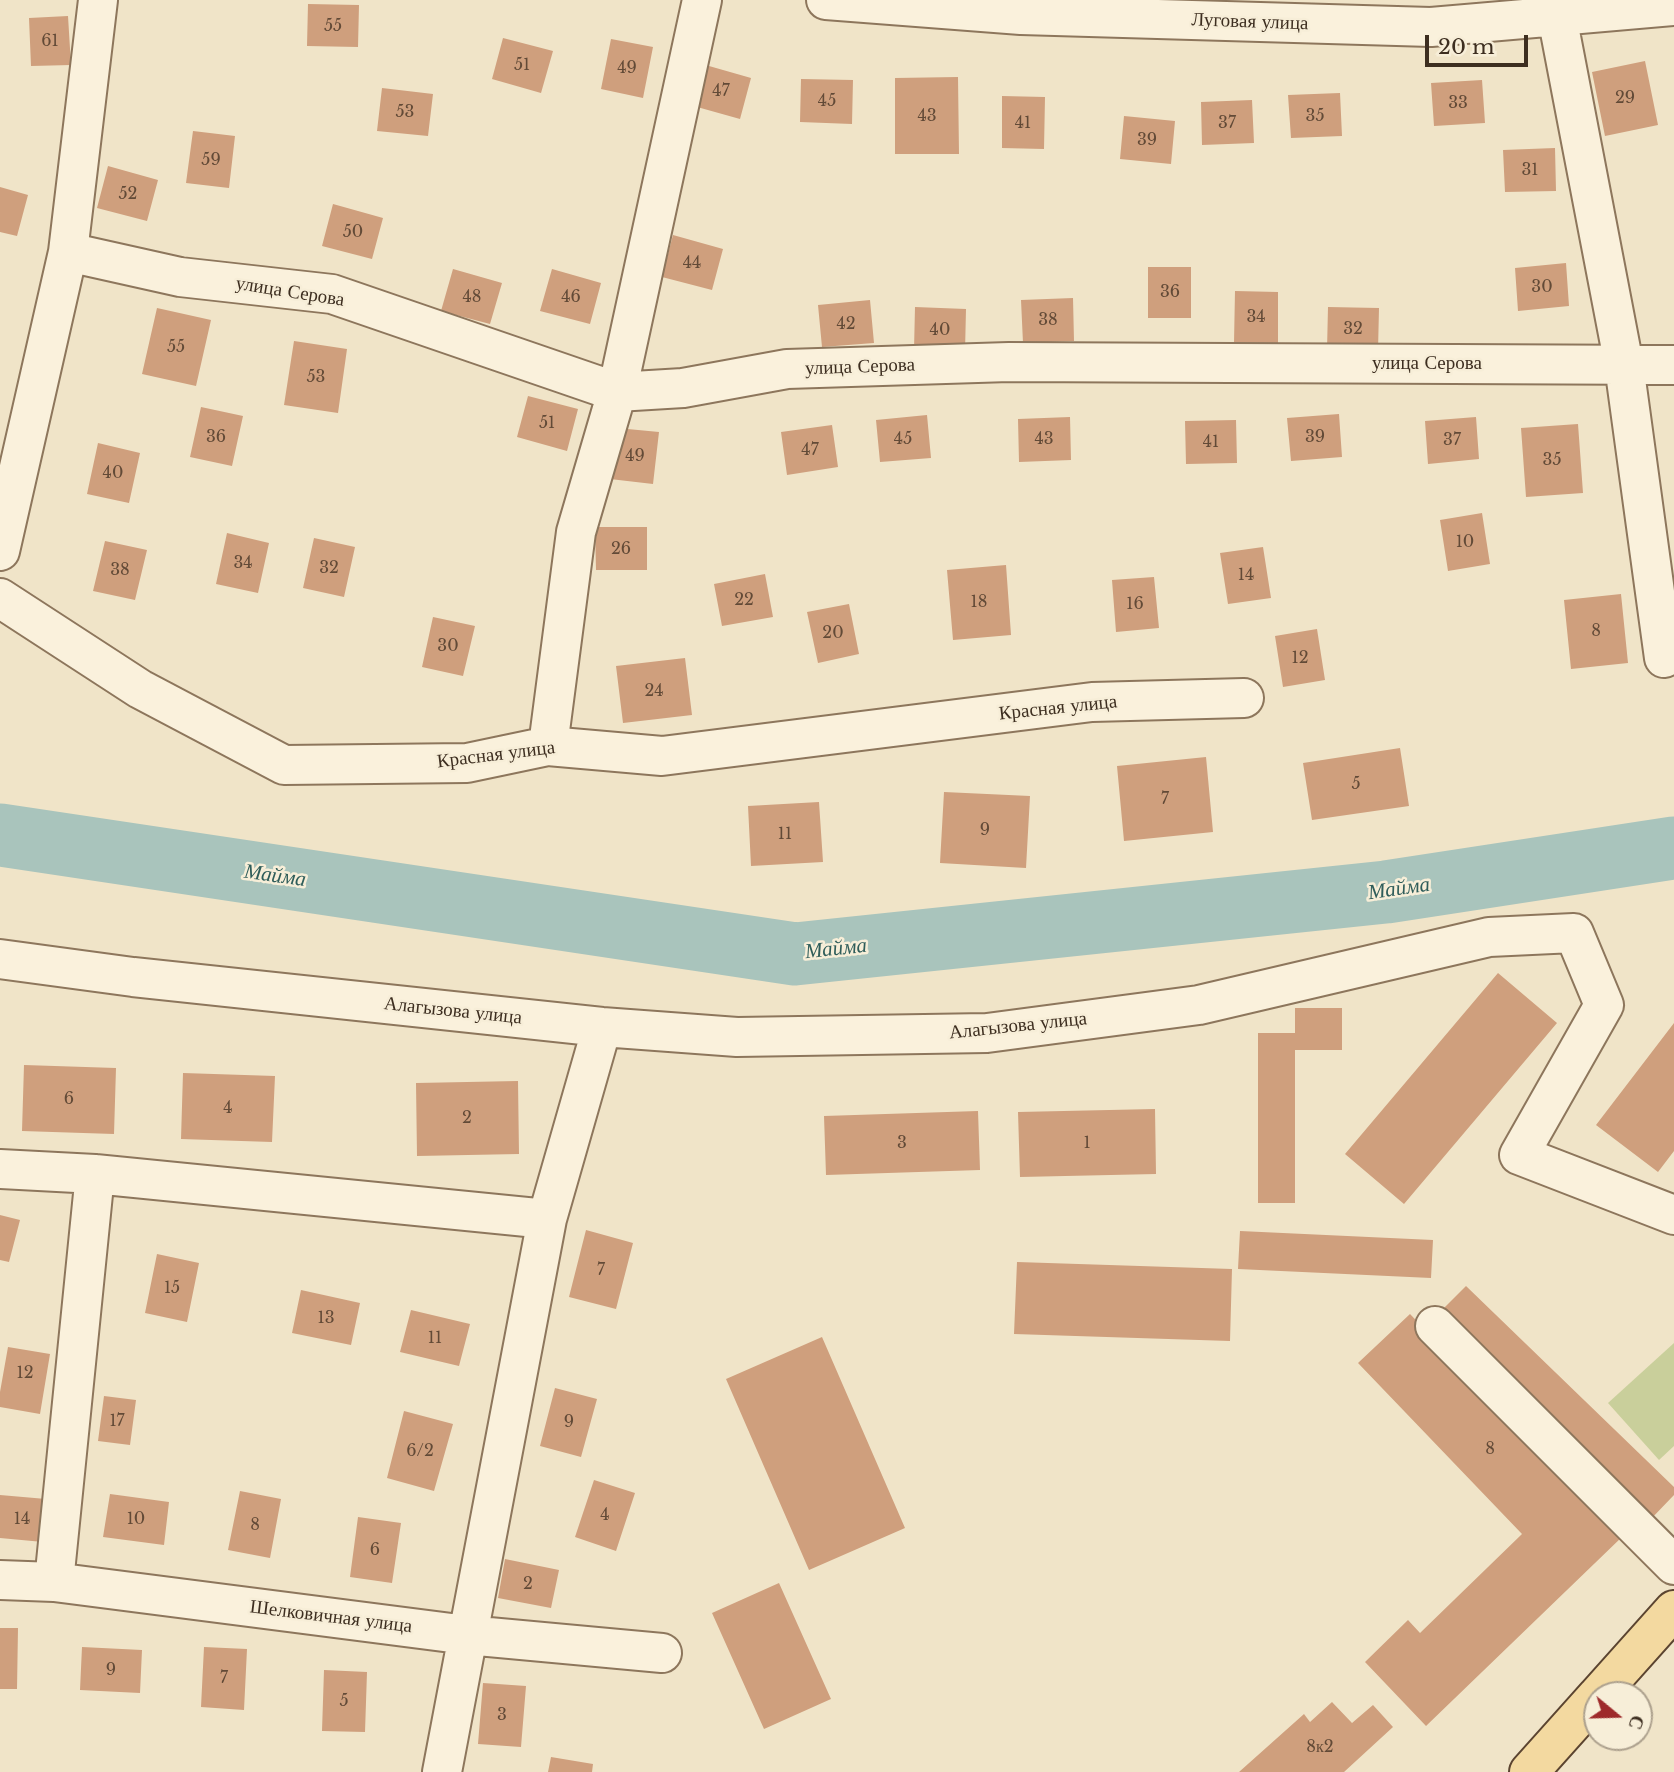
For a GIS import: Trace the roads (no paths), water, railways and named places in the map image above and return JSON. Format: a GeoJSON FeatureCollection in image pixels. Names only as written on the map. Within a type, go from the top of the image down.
{"type":"FeatureCollection","features":[{"type":"Feature","properties":{"kind":"main road"},"geometry":{"type":"LineString","coordinates":[[1610,1681],[1674,1610]]}},
{"type":"Feature","properties":{"kind":"main road"},"geometry":{"type":"LineString","coordinates":[[1529,1772],[1583,1711]]}},
{"type":"Feature","properties":{"kind":"street"},"geometry":{"type":"LineString","coordinates":[[0,551],[68,252],[98,0]]}},
{"type":"Feature","properties":{"kind":"street"},"geometry":{"type":"LineString","coordinates":[[548,746],[576,532],[617,393],[702,0]]}},
{"type":"Feature","properties":{"kind":"street","name":"Луговая улица"},"geometry":{"type":"LineString","coordinates":[[826,0],[1021,15],[1557,16],[1674,6]]}},
{"type":"Feature","properties":{"kind":"street"},"geometry":{"type":"LineString","coordinates":[[1557,16],[1624,365],[1664,658]]}},
{"type":"Feature","properties":{"kind":"street","name":"улица Серова"},"geometry":{"type":"LineString","coordinates":[[68,252],[180,276],[332,294],[617,393],[683,388],[787,369],[1009,362],[1674,365]]}},
{"type":"Feature","properties":{"kind":"street","name":"Красная улица"},"geometry":{"type":"LineString","coordinates":[[0,597],[140,689],[284,765],[467,763],[548,746],[662,756],[1092,702],[1244,698]]}},
{"type":"Feature","properties":{"kind":"street","name":"Алагызова улица"},"geometry":{"type":"LineString","coordinates":[[0,959],[147,978],[602,1027],[737,1037],[988,1033],[1199,1005],[1489,937],[1574,933],[1604,1005],[1519,1155],[1674,1215]]}},
{"type":"Feature","properties":{"kind":"street"},"geometry":{"type":"LineString","coordinates":[[442,1772],[547,1219],[602,1027]]}},
{"type":"Feature","properties":{"kind":"street"},"geometry":{"type":"LineString","coordinates":[[0,1169],[95,1174],[547,1219]]}},
{"type":"Feature","properties":{"kind":"street"},"geometry":{"type":"LineString","coordinates":[[54,1582],[95,1174]]}},
{"type":"Feature","properties":{"kind":"street"},"geometry":{"type":"LineString","coordinates":[[1435,1326],[1674,1565]]}},
{"type":"Feature","properties":{"kind":"street","name":"Шелковичная улица"},"geometry":{"type":"LineString","coordinates":[[0,1580],[54,1582],[467,1635],[662,1653]]}},
{"type":"Feature","properties":{"kind":"waterway","name":"Майма"},"geometry":{"type":"LineString","coordinates":[[0,835],[795,954],[1386,892],[1674,848]]}}]}
